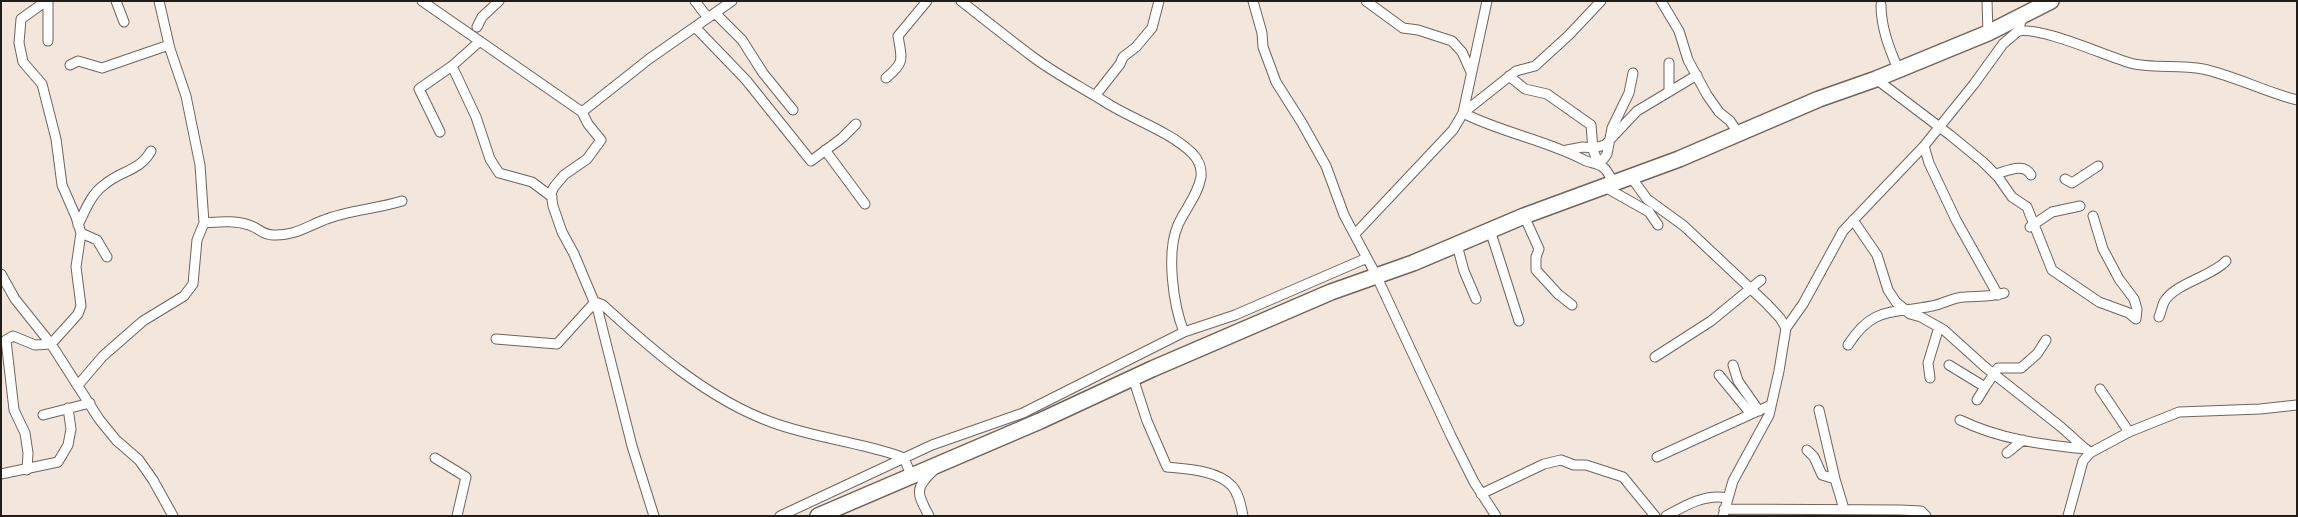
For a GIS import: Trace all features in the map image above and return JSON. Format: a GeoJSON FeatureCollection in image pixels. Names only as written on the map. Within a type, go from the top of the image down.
{"type":"FeatureCollection","features":[{"type":"Feature","properties":{"kind":"highway"},"geometry":{"type":"LineString","coordinates":[[818,516],[1040,421],[1133,378],[1331,292],[1457,245],[1524,216],[1631,177],[1739,134],[1819,99],[1876,79],[1988,33],[2051,1]]}},
{"type":"Feature","properties":{"kind":"street"},"geometry":{"type":"LineString","coordinates":[[47,1],[48,41]]}},
{"type":"Feature","properties":{"kind":"street"},"geometry":{"type":"LineString","coordinates":[[47,1],[21,19],[19,43],[23,62],[42,84],[56,139],[62,185],[80,229],[97,240],[108,257]]}},
{"type":"Feature","properties":{"kind":"street"},"geometry":{"type":"LineString","coordinates":[[116,1],[124,22]]}},
{"type":"Feature","properties":{"kind":"street"},"geometry":{"type":"LineString","coordinates":[[79,384],[103,356],[143,321],[184,296],[193,284],[197,240],[204,223],[200,165],[186,96],[169,45],[159,1]]}},
{"type":"Feature","properties":{"kind":"street"},"geometry":{"type":"LineString","coordinates":[[422,1],[582,112],[588,124],[601,140],[587,159],[564,175],[554,187],[552,196],[553,206],[562,232],[595,302],[632,446],[654,516]]}},
{"type":"Feature","properties":{"kind":"street"},"geometry":{"type":"LineString","coordinates":[[470,34],[477,27],[482,17],[499,1]]}},
{"type":"Feature","properties":{"kind":"street"},"geometry":{"type":"LineString","coordinates":[[695,1],[742,40],[763,74],[793,110]]}},
{"type":"Feature","properties":{"kind":"street"},"geometry":{"type":"LineString","coordinates":[[582,112],[628,75],[732,1]]}},
{"type":"Feature","properties":{"kind":"street"},"geometry":{"type":"LineString","coordinates":[[886,78],[900,66],[902,55],[898,36],[927,1]]}},
{"type":"Feature","properties":{"kind":"street"},"geometry":{"type":"LineString","coordinates":[[961,1],[1034,58],[1095,96],[1169,137],[1193,154],[1199,162],[1201,178],[1195,195],[1177,227],[1173,243],[1173,275],[1180,321],[1184,332]]}},
{"type":"Feature","properties":{"kind":"street"},"geometry":{"type":"LineString","coordinates":[[1095,96],[1120,64],[1123,57],[1136,48],[1152,28],[1158,1]]}},
{"type":"Feature","properties":{"kind":"street"},"geometry":{"type":"LineString","coordinates":[[1253,1],[1262,33],[1263,48],[1276,82],[1330,174],[1338,203],[1376,275],[1431,395],[1481,494],[1496,516]]}},
{"type":"Feature","properties":{"kind":"street"},"geometry":{"type":"LineString","coordinates":[[1366,1],[1403,28],[1452,41],[1462,52],[1471,72]]}},
{"type":"Feature","properties":{"kind":"street"},"geometry":{"type":"LineString","coordinates":[[1463,113],[1516,71],[1535,66],[1569,35],[1601,1]]}},
{"type":"Feature","properties":{"kind":"street"},"geometry":{"type":"LineString","coordinates":[[1660,1],[1679,31],[1688,60],[1719,112],[1730,121],[1739,134]]}},
{"type":"Feature","properties":{"kind":"street"},"geometry":{"type":"LineString","coordinates":[[1987,1],[1988,33]]}},
{"type":"Feature","properties":{"kind":"street"},"geometry":{"type":"LineString","coordinates":[[1355,234],[1453,130],[1463,113],[1485,2]]}},
{"type":"Feature","properties":{"kind":"street"},"geometry":{"type":"LineString","coordinates":[[1881,5],[1881,15],[1888,45],[1898,69]]}},
{"type":"Feature","properties":{"kind":"street"},"geometry":{"type":"LineString","coordinates":[[1926,516],[1921,511],[1724,512],[1733,481],[1762,430],[1772,405],[1786,328],[1803,304],[1843,231],[1924,146],[1974,84],[2003,44],[2018,31],[2023,14]]}},
{"type":"Feature","properties":{"kind":"street"},"geometry":{"type":"LineString","coordinates":[[477,27],[479,40]]}},
{"type":"Feature","properties":{"kind":"street"},"geometry":{"type":"LineString","coordinates":[[695,27],[746,80],[811,161],[856,124]]}},
{"type":"Feature","properties":{"kind":"street"},"geometry":{"type":"LineString","coordinates":[[2018,31],[2023,30],[2056,37],[2132,64],[2187,66],[2226,74],[2297,100]]}},
{"type":"Feature","properties":{"kind":"street"},"geometry":{"type":"LineString","coordinates":[[440,132],[419,88],[452,66],[479,40]]}},
{"type":"Feature","properties":{"kind":"street"},"geometry":{"type":"LineString","coordinates":[[70,65],[78,62],[102,68],[169,45]]}},
{"type":"Feature","properties":{"kind":"street"},"geometry":{"type":"LineString","coordinates":[[1669,63],[1669,91]]}},
{"type":"Feature","properties":{"kind":"street"},"geometry":{"type":"LineString","coordinates":[[452,66],[476,116],[490,159],[498,173],[532,182],[552,196]]}},
{"type":"Feature","properties":{"kind":"street"},"geometry":{"type":"LineString","coordinates":[[1599,165],[1607,154],[1620,109],[1630,93],[1633,73]]}},
{"type":"Feature","properties":{"kind":"street"},"geometry":{"type":"LineString","coordinates":[[1567,150],[1583,147],[1593,148],[1610,141],[1637,111],[1697,75]]}},
{"type":"Feature","properties":{"kind":"street"},"geometry":{"type":"LineString","coordinates":[[1509,76],[1525,89],[1547,94],[1573,110],[1590,125],[1593,148],[1599,165]]}},
{"type":"Feature","properties":{"kind":"street"},"geometry":{"type":"LineString","coordinates":[[1876,79],[1996,174],[2012,197],[2027,207],[2032,226],[2040,236],[2045,257],[2052,270],[2099,302],[2129,313],[2136,319],[2137,308],[2134,299],[2103,249],[2093,216]]}},
{"type":"Feature","properties":{"kind":"street"},"geometry":{"type":"LineString","coordinates":[[1463,113],[1489,126],[1567,150],[1587,162],[1599,165],[1604,168],[1610,185],[1648,212],[1658,225]]}},
{"type":"Feature","properties":{"kind":"street"},"geometry":{"type":"LineString","coordinates":[[1848,345],[1860,327],[1874,317],[1964,297],[2001,294],[1956,220],[1929,163],[1924,146]]}},
{"type":"Feature","properties":{"kind":"street"},"geometry":{"type":"LineString","coordinates":[[825,150],[865,204]]}},
{"type":"Feature","properties":{"kind":"street"},"geometry":{"type":"LineString","coordinates":[[27,470],[28,453],[25,433],[14,410],[6,340],[13,336],[36,345],[51,344],[78,314],[81,306],[76,267],[80,229],[94,196],[103,185],[144,163],[151,151]]}},
{"type":"Feature","properties":{"kind":"street"},"geometry":{"type":"LineString","coordinates":[[2065,179],[2072,183],[2098,166]]}},
{"type":"Feature","properties":{"kind":"street"},"geometry":{"type":"LineString","coordinates":[[1996,174],[2022,167],[2029,171],[2031,175]]}},
{"type":"Feature","properties":{"kind":"street"},"geometry":{"type":"LineString","coordinates":[[1631,177],[1642,194],[1684,226],[1780,318],[1786,328]]}},
{"type":"Feature","properties":{"kind":"street"},"geometry":{"type":"LineString","coordinates":[[204,223],[230,221],[252,225],[260,233],[286,235],[298,233],[323,220],[402,201]]}},
{"type":"Feature","properties":{"kind":"street"},"geometry":{"type":"LineString","coordinates":[[2032,226],[2052,212],[2080,206]]}},
{"type":"Feature","properties":{"kind":"street"},"geometry":{"type":"LineString","coordinates":[[1524,216],[1539,249],[1536,258],[1536,270],[1558,294],[1572,305]]}},
{"type":"Feature","properties":{"kind":"street"},"geometry":{"type":"LineString","coordinates":[[1853,220],[1877,255],[1888,290],[1896,302],[1904,309],[1939,327],[2088,451]]}},
{"type":"Feature","properties":{"kind":"street"},"geometry":{"type":"LineString","coordinates":[[1490,230],[1519,321]]}},
{"type":"Feature","properties":{"kind":"street"},"geometry":{"type":"LineString","coordinates":[[1457,245],[1464,271],[1476,298]]}},
{"type":"Feature","properties":{"kind":"street"},"geometry":{"type":"LineString","coordinates":[[780,516],[932,445],[1023,413],[1184,332],[1235,315],[1367,258]]}},
{"type":"Feature","properties":{"kind":"street"},"geometry":{"type":"LineString","coordinates":[[2159,317],[2165,300],[2195,280],[2221,267],[2226,261]]}},
{"type":"Feature","properties":{"kind":"street"},"geometry":{"type":"LineString","coordinates":[[1,274],[15,299],[51,344],[116,440],[139,460],[153,480],[173,516]]}},
{"type":"Feature","properties":{"kind":"street"},"geometry":{"type":"LineString","coordinates":[[1655,357],[1711,321],[1761,280]]}},
{"type":"Feature","properties":{"kind":"street"},"geometry":{"type":"LineString","coordinates":[[496,339],[556,344],[595,302]]}},
{"type":"Feature","properties":{"kind":"street"},"geometry":{"type":"LineString","coordinates":[[595,302],[603,305],[698,383],[748,412],[781,426],[840,442],[873,447],[904,458],[911,475]]}},
{"type":"Feature","properties":{"kind":"street"},"geometry":{"type":"LineString","coordinates":[[1930,378],[1928,363],[1939,327]]}},
{"type":"Feature","properties":{"kind":"street"},"geometry":{"type":"LineString","coordinates":[[1977,400],[1998,368],[2021,368],[2037,354],[2046,340]]}},
{"type":"Feature","properties":{"kind":"street"},"geometry":{"type":"LineString","coordinates":[[1732,365],[1755,412]]}},
{"type":"Feature","properties":{"kind":"street"},"geometry":{"type":"LineString","coordinates":[[1949,365],[1985,387]]}},
{"type":"Feature","properties":{"kind":"street"},"geometry":{"type":"LineString","coordinates":[[1719,375],[1755,412]]}},
{"type":"Feature","properties":{"kind":"street"},"geometry":{"type":"LineString","coordinates":[[1133,378],[1147,421],[1167,467],[1189,469],[1224,480],[1236,493],[1243,516]]}},
{"type":"Feature","properties":{"kind":"street"},"geometry":{"type":"LineString","coordinates":[[2100,389],[2129,432]]}},
{"type":"Feature","properties":{"kind":"street"},"geometry":{"type":"LineString","coordinates":[[43,415],[90,403]]}},
{"type":"Feature","properties":{"kind":"street"},"geometry":{"type":"LineString","coordinates":[[1657,457],[1772,405]]}},
{"type":"Feature","properties":{"kind":"street"},"geometry":{"type":"LineString","coordinates":[[1960,420],[1982,431],[2052,446],[2088,451],[2179,412],[2260,409],[2297,405]]}},
{"type":"Feature","properties":{"kind":"street"},"geometry":{"type":"LineString","coordinates":[[1,474],[58,462],[68,445],[71,429],[68,408]]}},
{"type":"Feature","properties":{"kind":"street"},"geometry":{"type":"LineString","coordinates":[[1819,410],[1844,510]]}},
{"type":"Feature","properties":{"kind":"street"},"geometry":{"type":"LineString","coordinates":[[2007,454],[2023,440]]}},
{"type":"Feature","properties":{"kind":"street"},"geometry":{"type":"LineString","coordinates":[[1807,450],[1814,457],[1822,475],[1835,479]]}},
{"type":"Feature","properties":{"kind":"street"},"geometry":{"type":"LineString","coordinates":[[2068,516],[2080,467],[2088,451]]}},
{"type":"Feature","properties":{"kind":"street"},"geometry":{"type":"LineString","coordinates":[[435,458],[466,477],[457,516]]}},
{"type":"Feature","properties":{"kind":"street"},"geometry":{"type":"LineString","coordinates":[[1481,494],[1544,464],[1561,460],[1574,465],[1586,465],[1623,477],[1655,516]]}},
{"type":"Feature","properties":{"kind":"street"},"geometry":{"type":"LineString","coordinates":[[929,516],[918,495],[918,489],[922,481],[945,461]]}},
{"type":"Feature","properties":{"kind":"street"},"geometry":{"type":"LineString","coordinates":[[1666,516],[1698,501],[1716,496],[1727,498]]}}]}
